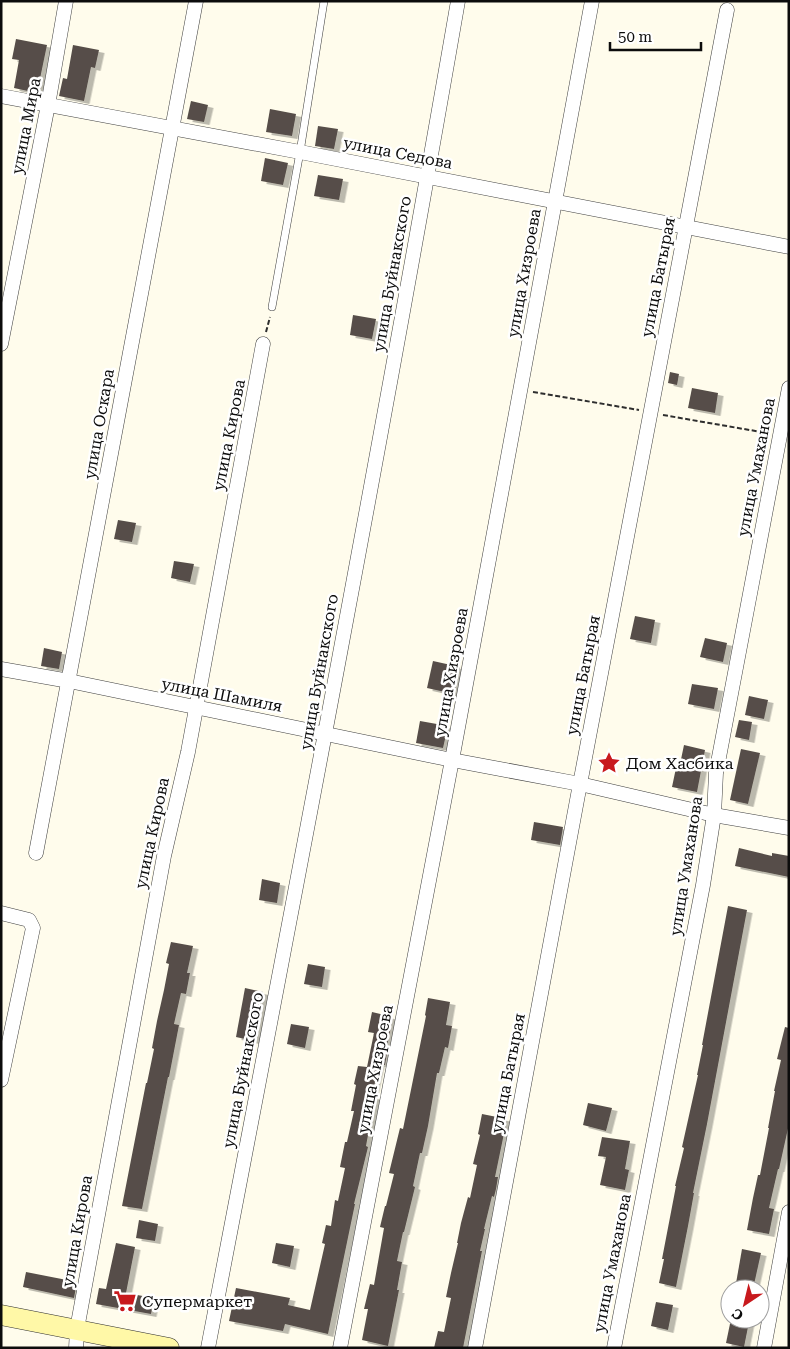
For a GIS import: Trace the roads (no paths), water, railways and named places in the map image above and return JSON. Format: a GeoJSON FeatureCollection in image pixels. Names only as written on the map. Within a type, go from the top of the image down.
{"type":"FeatureCollection","features":[{"type":"Feature","properties":{"kind":"main road"},"geometry":{"type":"LineString","coordinates":[[1,1315],[77,1339],[169,1348]]}},
{"type":"Feature","properties":{"kind":"street","name":"улица Мира"},"geometry":{"type":"LineString","coordinates":[[1,344],[48,105],[66,1]]}},
{"type":"Feature","properties":{"kind":"street","name":"улица Оскара"},"geometry":{"type":"LineString","coordinates":[[36,853],[196,1]]}},
{"type":"Feature","properties":{"kind":"street","name":"улица Буйнакского"},"geometry":{"type":"LineString","coordinates":[[208,1348],[326,733],[428,177],[458,1]]}},
{"type":"Feature","properties":{"kind":"street","name":"улица Хизроева"},"geometry":{"type":"LineString","coordinates":[[340,1348],[452,760],[592,1]]}},
{"type":"Feature","properties":{"kind":"street","name":"улица Батырая"},"geometry":{"type":"LineString","coordinates":[[475,1348],[727,10]]}},
{"type":"Feature","properties":{"kind":"street","name":"улица Седова"},"geometry":{"type":"LineString","coordinates":[[1,96],[789,247]]}},
{"type":"Feature","properties":{"kind":"street","name":"улица Кирова"},"geometry":{"type":"LineString","coordinates":[[77,1339],[164,856],[188,752],[263,344]]}},
{"type":"Feature","properties":{"kind":"street","name":"улица Умаханова"},"geometry":{"type":"LineString","coordinates":[[614,1348],[699,904],[714,815],[716,773],[789,388]]}},
{"type":"Feature","properties":{"kind":"street","name":"улица Шамиля"},"geometry":{"type":"LineString","coordinates":[[1,669],[580,784],[714,815],[789,828]]}},
{"type":"Feature","properties":{"kind":"street"},"geometry":{"type":"LineString","coordinates":[[1,913],[29,920],[33,928],[1,1080]]}},
{"type":"Feature","properties":{"kind":"street"},"geometry":{"type":"LineString","coordinates":[[764,1348],[789,1212]]}},
{"type":"Feature","properties":{"kind":"lane"},"geometry":{"type":"LineString","coordinates":[[272,308],[300,152],[324,1]]}},
{"type":"Feature","properties":{"kind":"place","name":"Дом Хасбика"},"geometry":{"type":"Point","coordinates":[609,763]}},
{"type":"Feature","properties":{"kind":"place","name":"Супермаркет"},"geometry":{"type":"Point","coordinates":[125,1301]}}]}
